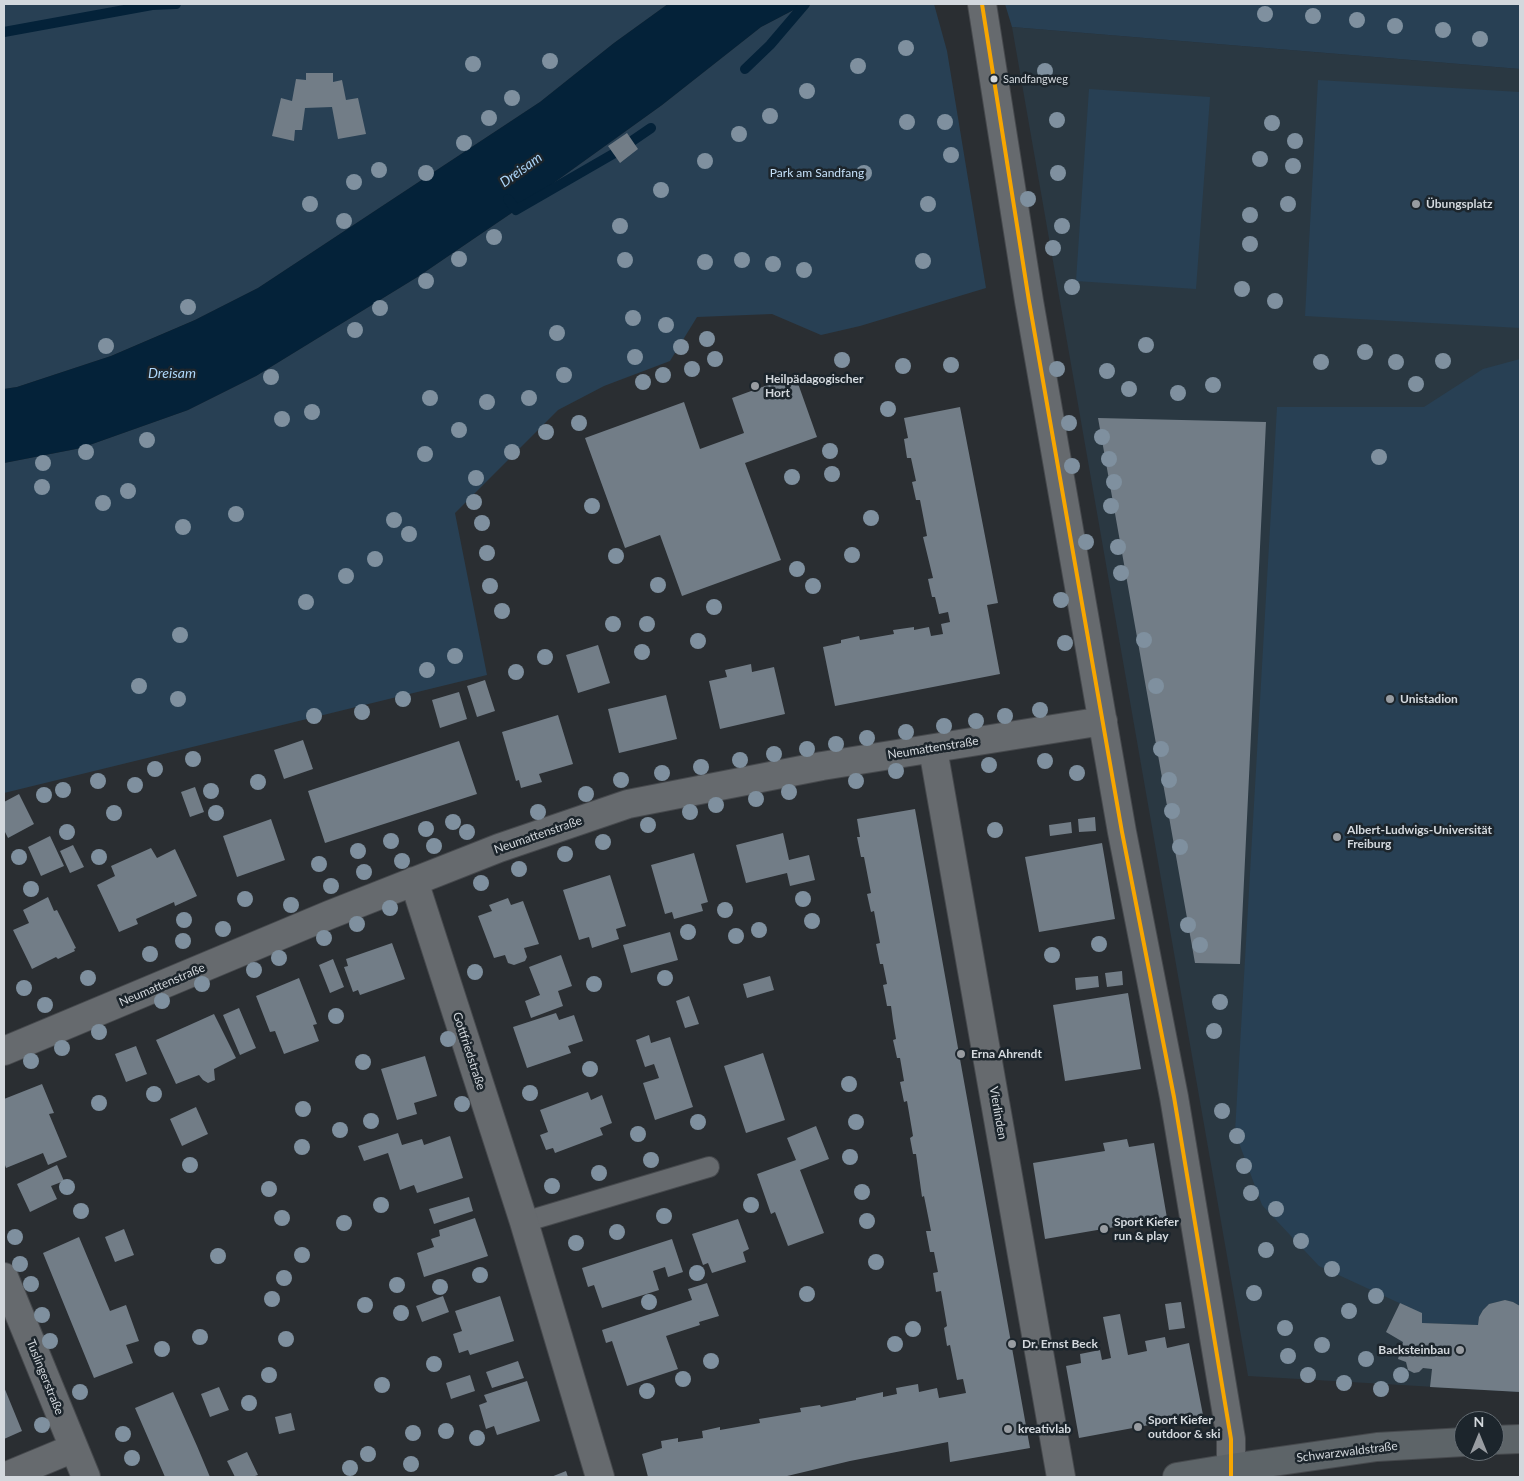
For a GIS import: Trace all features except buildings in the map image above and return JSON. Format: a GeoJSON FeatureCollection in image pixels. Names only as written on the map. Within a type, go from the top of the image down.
{"type":"FeatureCollection","features":[{"type":"Feature","properties":{"kind":"main road"},"geometry":{"type":"LineString","coordinates":[[1504,1440],[1520,1439]]}},
{"type":"Feature","properties":{"kind":"main road","name":"Schwarzwaldstraße"},"geometry":{"type":"LineString","coordinates":[[1177,1477],[1231,1472],[1377,1447],[1454,1443]]}},
{"type":"Feature","properties":{"kind":"street"},"geometry":{"type":"LineString","coordinates":[[982,4],[1029,301],[1151,985],[1174,1097],[1231,1439],[1231,1472]]}},
{"type":"Feature","properties":{"kind":"street","name":"Neumattenstraße"},"geometry":{"type":"LineString","coordinates":[[4,1051],[414,881],[499,848],[628,804],[822,766],[1103,721]]}},
{"type":"Feature","properties":{"kind":"street","name":"Vierlinden"},"geometry":{"type":"LineString","coordinates":[[933,749],[1061,1477]]}},
{"type":"Feature","properties":{"kind":"street","name":"Gottfriedstraße"},"geometry":{"type":"LineString","coordinates":[[414,881],[524,1222],[600,1477]]}},
{"type":"Feature","properties":{"kind":"street","name":"Tuslingerstraße"},"geometry":{"type":"LineString","coordinates":[[4,1277],[86,1477]]}},
{"type":"Feature","properties":{"kind":"street"},"geometry":{"type":"LineString","coordinates":[[4,1477],[74,1448]]}},
{"type":"Feature","properties":{"kind":"lane"},"geometry":{"type":"LineString","coordinates":[[524,1222],[709,1167]]}},
{"type":"Feature","properties":{"kind":"shaded area","name":"Albert-Ludwigs-Universität Freiburg"},"geometry":{"type":"Polygon","coordinates":[[[1012,27],[1520,69],[1520,1392],[1248,1376],[1012,27]]]}},
{"type":"Feature","properties":{"kind":"green space"},"geometry":{"type":"Polygon","coordinates":[[[4,4],[668,4],[614,43],[540,102],[258,288],[195,320],[111,356],[17,387],[4,389],[4,4]]]}},
{"type":"Feature","properties":{"kind":"green space","name":"Park am Sandfang"},"geometry":{"type":"Polygon","coordinates":[[[805,4],[934,4],[947,51],[986,288],[860,326],[821,335],[772,314],[697,317],[670,361],[604,386],[558,410],[455,513],[487,675],[4,793],[4,463],[81,448],[188,410],[256,376],[419,276],[516,210],[662,105],[761,27],[805,4]]]}},
{"type":"Feature","properties":{"kind":"green space"},"geometry":{"type":"Polygon","coordinates":[[[1005,4],[1520,4],[1520,69],[1012,27],[1005,4]]]}},
{"type":"Feature","properties":{"kind":"green space","name":"Übungsplatz"},"geometry":{"type":"Polygon","coordinates":[[[1318,80],[1520,92],[1520,328],[1305,316],[1318,80]]]}},
{"type":"Feature","properties":{"kind":"green space"},"geometry":{"type":"Polygon","coordinates":[[[1089,89],[1210,97],[1196,289],[1076,281],[1089,89]]]}},
{"type":"Feature","properties":{"kind":"green space","name":"Unistadion"},"geometry":{"type":"Polygon","coordinates":[[[1520,359],[1520,1306],[1505,1300],[1489,1304],[1479,1317],[1478,1325],[1422,1323],[1421,1313],[1319,1266],[1262,1205],[1235,1132],[1277,407],[1424,407],[1483,369],[1520,359]]]}},
{"type":"Feature","properties":{"kind":"water","name":"Dreisam"},"geometry":{"type":"Polygon","coordinates":[[[668,4],[805,4],[761,27],[662,105],[516,210],[419,276],[256,376],[188,410],[81,448],[4,463],[4,389],[17,387],[111,356],[195,320],[258,288],[540,102],[614,43],[668,4]]]}},
{"type":"Feature","properties":{"kind":"waterway"},"geometry":{"type":"LineString","coordinates":[[4,32],[152,5],[176,4]]}},
{"type":"Feature","properties":{"kind":"waterway"},"geometry":{"type":"LineString","coordinates":[[745,69],[770,45],[805,4]]}},
{"type":"Feature","properties":{"kind":"waterway"},"geometry":{"type":"LineString","coordinates":[[508,199],[516,210],[613,154],[651,128]]}},
{"type":"Feature","properties":{"kind":"transit line"},"geometry":{"type":"LineString","coordinates":[[982,4],[1029,301],[1122,832],[1174,1097],[1231,1439],[1231,1477]]}},
{"type":"Feature","properties":{"kind":"place","name":"Sandfangweg"},"geometry":{"type":"Point","coordinates":[994,79]}},
{"type":"Feature","properties":{"kind":"place","name":"Übungsplatz"},"geometry":{"type":"Point","coordinates":[1416,204]}},
{"type":"Feature","properties":{"kind":"place","name":"Heilpädagogischer Hort"},"geometry":{"type":"Point","coordinates":[755,386]}},
{"type":"Feature","properties":{"kind":"place","name":"Unistadion"},"geometry":{"type":"Point","coordinates":[1390,699]}},
{"type":"Feature","properties":{"kind":"place","name":"Albert-Ludwigs-Universität Freiburg"},"geometry":{"type":"Point","coordinates":[1337,837]}},
{"type":"Feature","properties":{"kind":"place","name":"Erna Ahrendt"},"geometry":{"type":"Point","coordinates":[961,1054]}},
{"type":"Feature","properties":{"kind":"place","name":"Sport Kiefer run & play"},"geometry":{"type":"Point","coordinates":[1104,1229]}},
{"type":"Feature","properties":{"kind":"place","name":"Dr. Ernst Beck"},"geometry":{"type":"Point","coordinates":[1012,1344]}},
{"type":"Feature","properties":{"kind":"place","name":"Backsteinbau"},"geometry":{"type":"Point","coordinates":[1460,1350]}},
{"type":"Feature","properties":{"kind":"place","name":"Sport Kiefer outdoor & ski"},"geometry":{"type":"Point","coordinates":[1138,1427]}},
{"type":"Feature","properties":{"kind":"place","name":"kreativlab"},"geometry":{"type":"Point","coordinates":[1008,1429]}}]}
